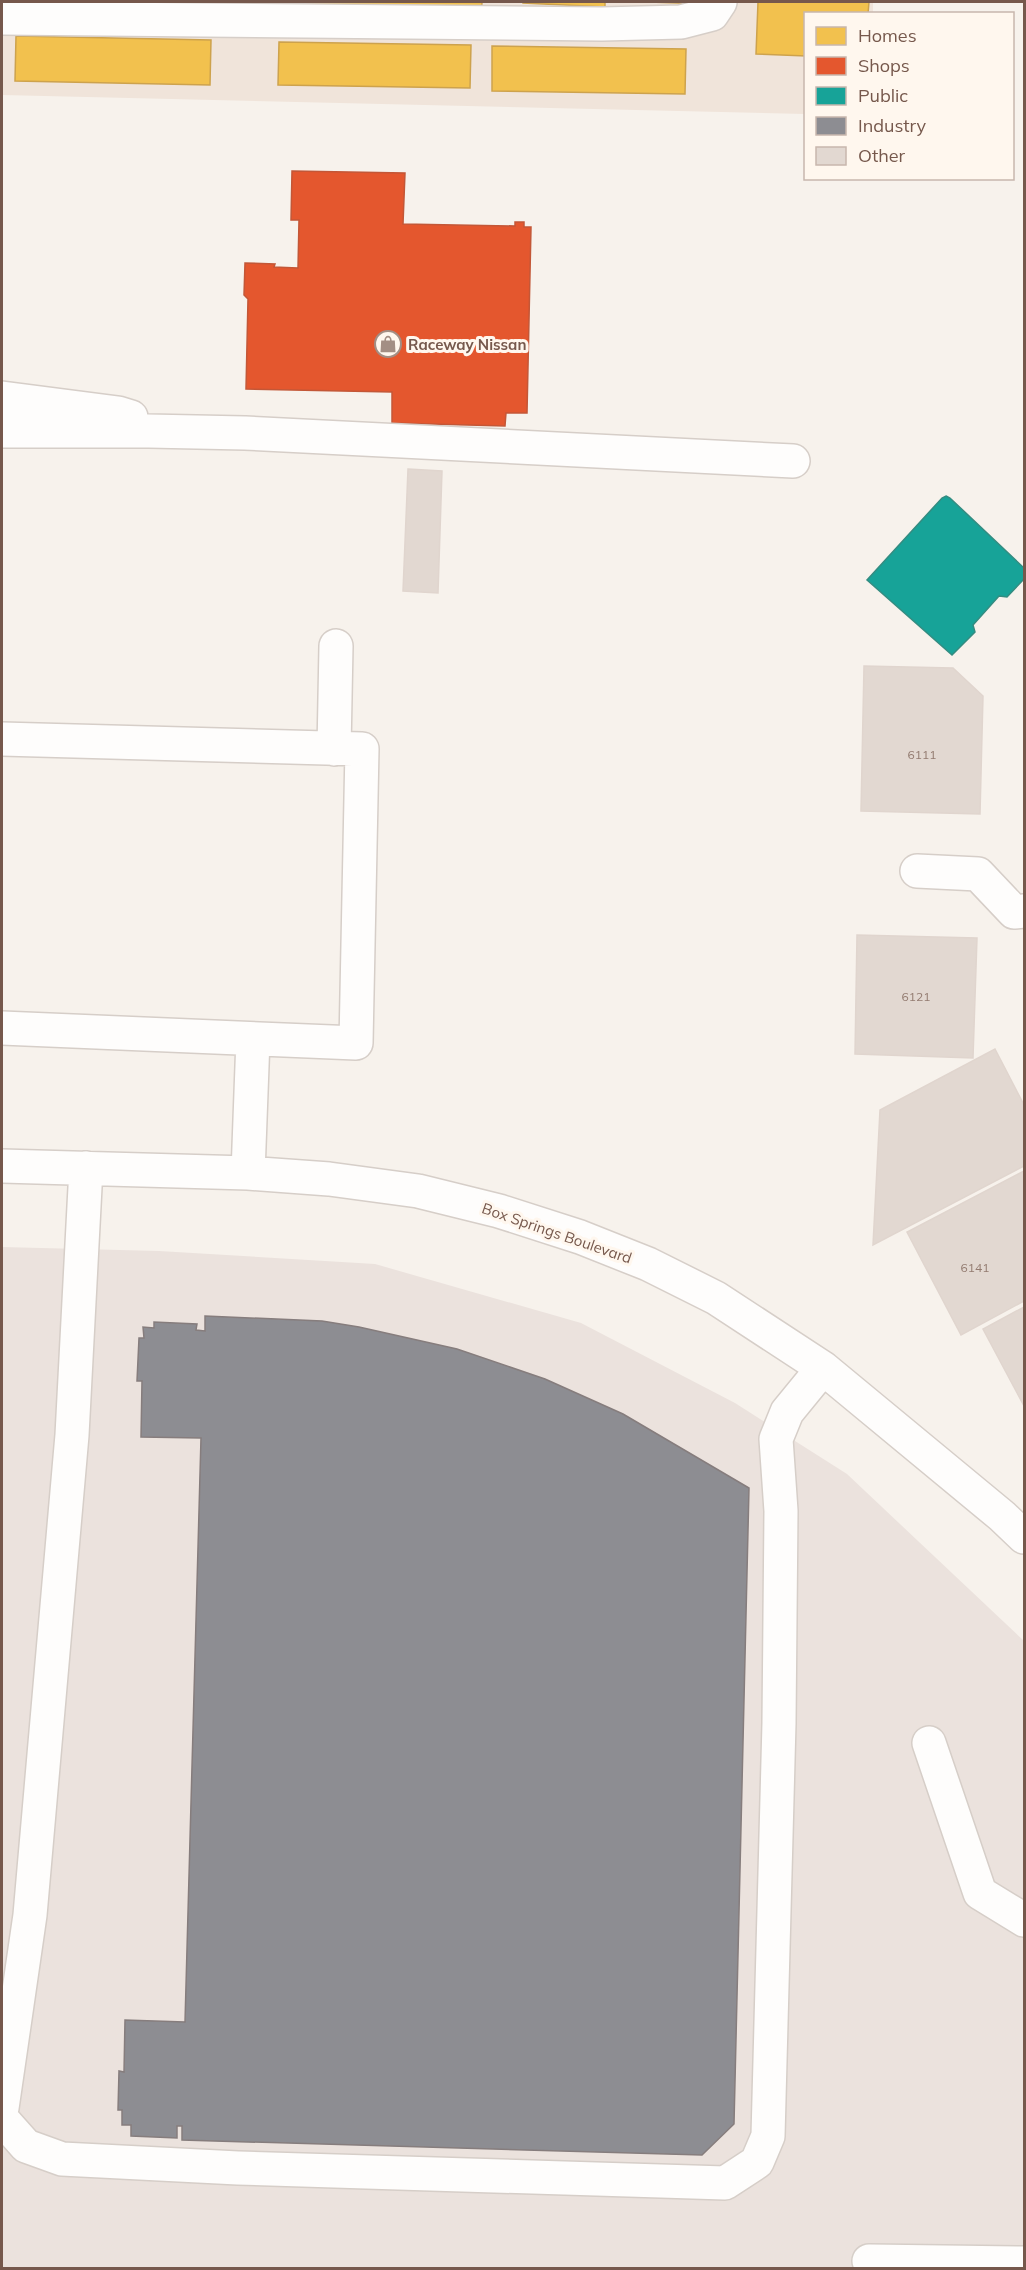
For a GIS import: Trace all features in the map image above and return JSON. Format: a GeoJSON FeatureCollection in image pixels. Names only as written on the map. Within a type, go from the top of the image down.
{"type":"FeatureCollection","features":[{"type":"Feature","properties":{"kind":"street"},"geometry":{"type":"LineString","coordinates":[[2,18],[647,23],[681,22],[712,14],[720,2]]}},
{"type":"Feature","properties":{"kind":"street"},"geometry":{"type":"LineString","coordinates":[[2,398],[118,413],[172,431]]}},
{"type":"Feature","properties":{"kind":"street"},"geometry":{"type":"LineString","coordinates":[[2,431],[172,431],[793,461]]}},
{"type":"Feature","properties":{"kind":"street"},"geometry":{"type":"LineString","coordinates":[[334,749],[336,646]]}},
{"type":"Feature","properties":{"kind":"street"},"geometry":{"type":"LineString","coordinates":[[2,739],[362,749],[356,1043],[2,1028]]}},
{"type":"Feature","properties":{"kind":"street"},"geometry":{"type":"LineString","coordinates":[[917,872],[978,874],[1014,912],[1024,911]]}},
{"type":"Feature","properties":{"kind":"street"},"geometry":{"type":"LineString","coordinates":[[248,1173],[253,1039]]}},
{"type":"Feature","properties":{"kind":"street","name":"Box Springs Boulevard"},"geometry":{"type":"LineString","coordinates":[[2,1166],[248,1173],[329,1179],[418,1191],[499,1211],[580,1237],[648,1264],[716,1298],[823,1368],[1002,1516],[1024,1537]]}},
{"type":"Feature","properties":{"kind":"street"},"geometry":{"type":"LineString","coordinates":[[2,2108],[33,1892],[72,1435],[86,1168]]}},
{"type":"Feature","properties":{"kind":"street"},"geometry":{"type":"LineString","coordinates":[[2,2119],[26,2146],[62,2159],[250,2169],[725,2182],[757,2162],[768,2136],[779,1723],[781,1511],[776,1439],[787,1412],[823,1368]]}},
{"type":"Feature","properties":{"kind":"street"},"geometry":{"type":"LineString","coordinates":[[930,1743],[980,1893],[1024,1920]]}},
{"type":"Feature","properties":{"kind":"street"},"geometry":{"type":"LineString","coordinates":[[869,2260],[1024,2263]]}},
{"type":"Feature","properties":{"kind":"shaded area"},"geometry":{"type":"Polygon","coordinates":[[[2,2],[873,2],[873,12],[804,12],[804,114],[2,95],[2,2]]]}},
{"type":"Feature","properties":{"kind":"shaded area"},"geometry":{"type":"Polygon","coordinates":[[[2,1247],[159,1251],[375,1264],[581,1323],[735,1403],[847,1474],[1024,1641],[1024,2268],[2,2268],[2,1247]]]}},
{"type":"Feature","properties":{"kind":"building: Homes"},"geometry":{"type":"Polygon","coordinates":[[[107,2],[482,2],[481,20],[107,2]]]}},
{"type":"Feature","properties":{"kind":"building: Homes"},"geometry":{"type":"Polygon","coordinates":[[[605,2],[605,7],[523,3],[605,2]]]}},
{"type":"Feature","properties":{"kind":"building: Homes"},"geometry":{"type":"Polygon","coordinates":[[[648,2],[711,2],[711,4],[648,2]]]}},
{"type":"Feature","properties":{"kind":"building: Homes"},"geometry":{"type":"Polygon","coordinates":[[[758,2],[869,2],[868,12],[804,12],[804,56],[756,54],[758,2]]]}},
{"type":"Feature","properties":{"kind":"building: Homes"},"geometry":{"type":"Polygon","coordinates":[[[16,36],[211,40],[210,85],[15,81],[16,36]]]}},
{"type":"Feature","properties":{"kind":"building: Homes"},"geometry":{"type":"Polygon","coordinates":[[[279,42],[471,45],[470,88],[278,85],[279,42]]]}},
{"type":"Feature","properties":{"kind":"building: Homes"},"geometry":{"type":"Polygon","coordinates":[[[492,46],[686,49],[685,94],[492,91],[492,46]]]}},
{"type":"Feature","properties":{"kind":"building: Shops","name":"Raceway Nissan"},"geometry":{"type":"Polygon","coordinates":[[[292,171],[405,173],[403,224],[515,226],[515,222],[524,222],[524,227],[531,227],[527,413],[506,413],[505,426],[392,423],[392,392],[246,389],[248,299],[244,295],[245,263],[275,264],[274,267],[298,268],[299,220],[291,220],[292,171]]]}},
{"type":"Feature","properties":{"kind":"building: Public"},"geometry":{"type":"Polygon","coordinates":[[[946,496],[1024,568],[1024,579],[1007,597],[999,596],[973,625],[975,632],[952,655],[867,580],[946,496]]]}},
{"type":"Feature","properties":{"kind":"building: Industry"},"geometry":{"type":"Polygon","coordinates":[[[205,1316],[322,1321],[457,1349],[545,1379],[623,1414],[749,1488],[734,2124],[702,2155],[182,2140],[182,2126],[177,2126],[177,2138],[131,2136],[131,2125],[122,2125],[122,2110],[118,2110],[119,2071],[124,2072],[125,2020],[185,2022],[201,1438],[141,1437],[142,1381],[137,1381],[139,1338],[144,1338],[143,1327],[154,1328],[154,1322],[197,1324],[196,1330],[205,1331],[205,1316]]]}},
{"type":"Feature","properties":{"kind":"building: Other"},"geometry":{"type":"Polygon","coordinates":[[[408,469],[442,471],[438,593],[403,591],[408,469]]]}},
{"type":"Feature","properties":{"kind":"building: Other"},"geometry":{"type":"Polygon","coordinates":[[[864,666],[953,668],[983,696],[980,814],[861,811],[864,666]]]}},
{"type":"Feature","properties":{"kind":"building: Other"},"geometry":{"type":"Polygon","coordinates":[[[857,935],[977,938],[973,1058],[855,1054],[857,935]]]}},
{"type":"Feature","properties":{"kind":"building: Other"},"geometry":{"type":"Polygon","coordinates":[[[995,1049],[1024,1105],[1024,1166],[873,1245],[880,1110],[995,1049]]]}},
{"type":"Feature","properties":{"kind":"building: Other"},"geometry":{"type":"Polygon","coordinates":[[[1024,1171],[1024,1301],[961,1335],[907,1232],[1024,1171]]]}},
{"type":"Feature","properties":{"kind":"building: Other"},"geometry":{"type":"Polygon","coordinates":[[[1024,1307],[1024,1406],[983,1329],[1024,1307]]]}},
{"type":"Feature","properties":{"kind":"place","name":"Raceway Nissan"},"geometry":{"type":"Point","coordinates":[388,344]}}]}
